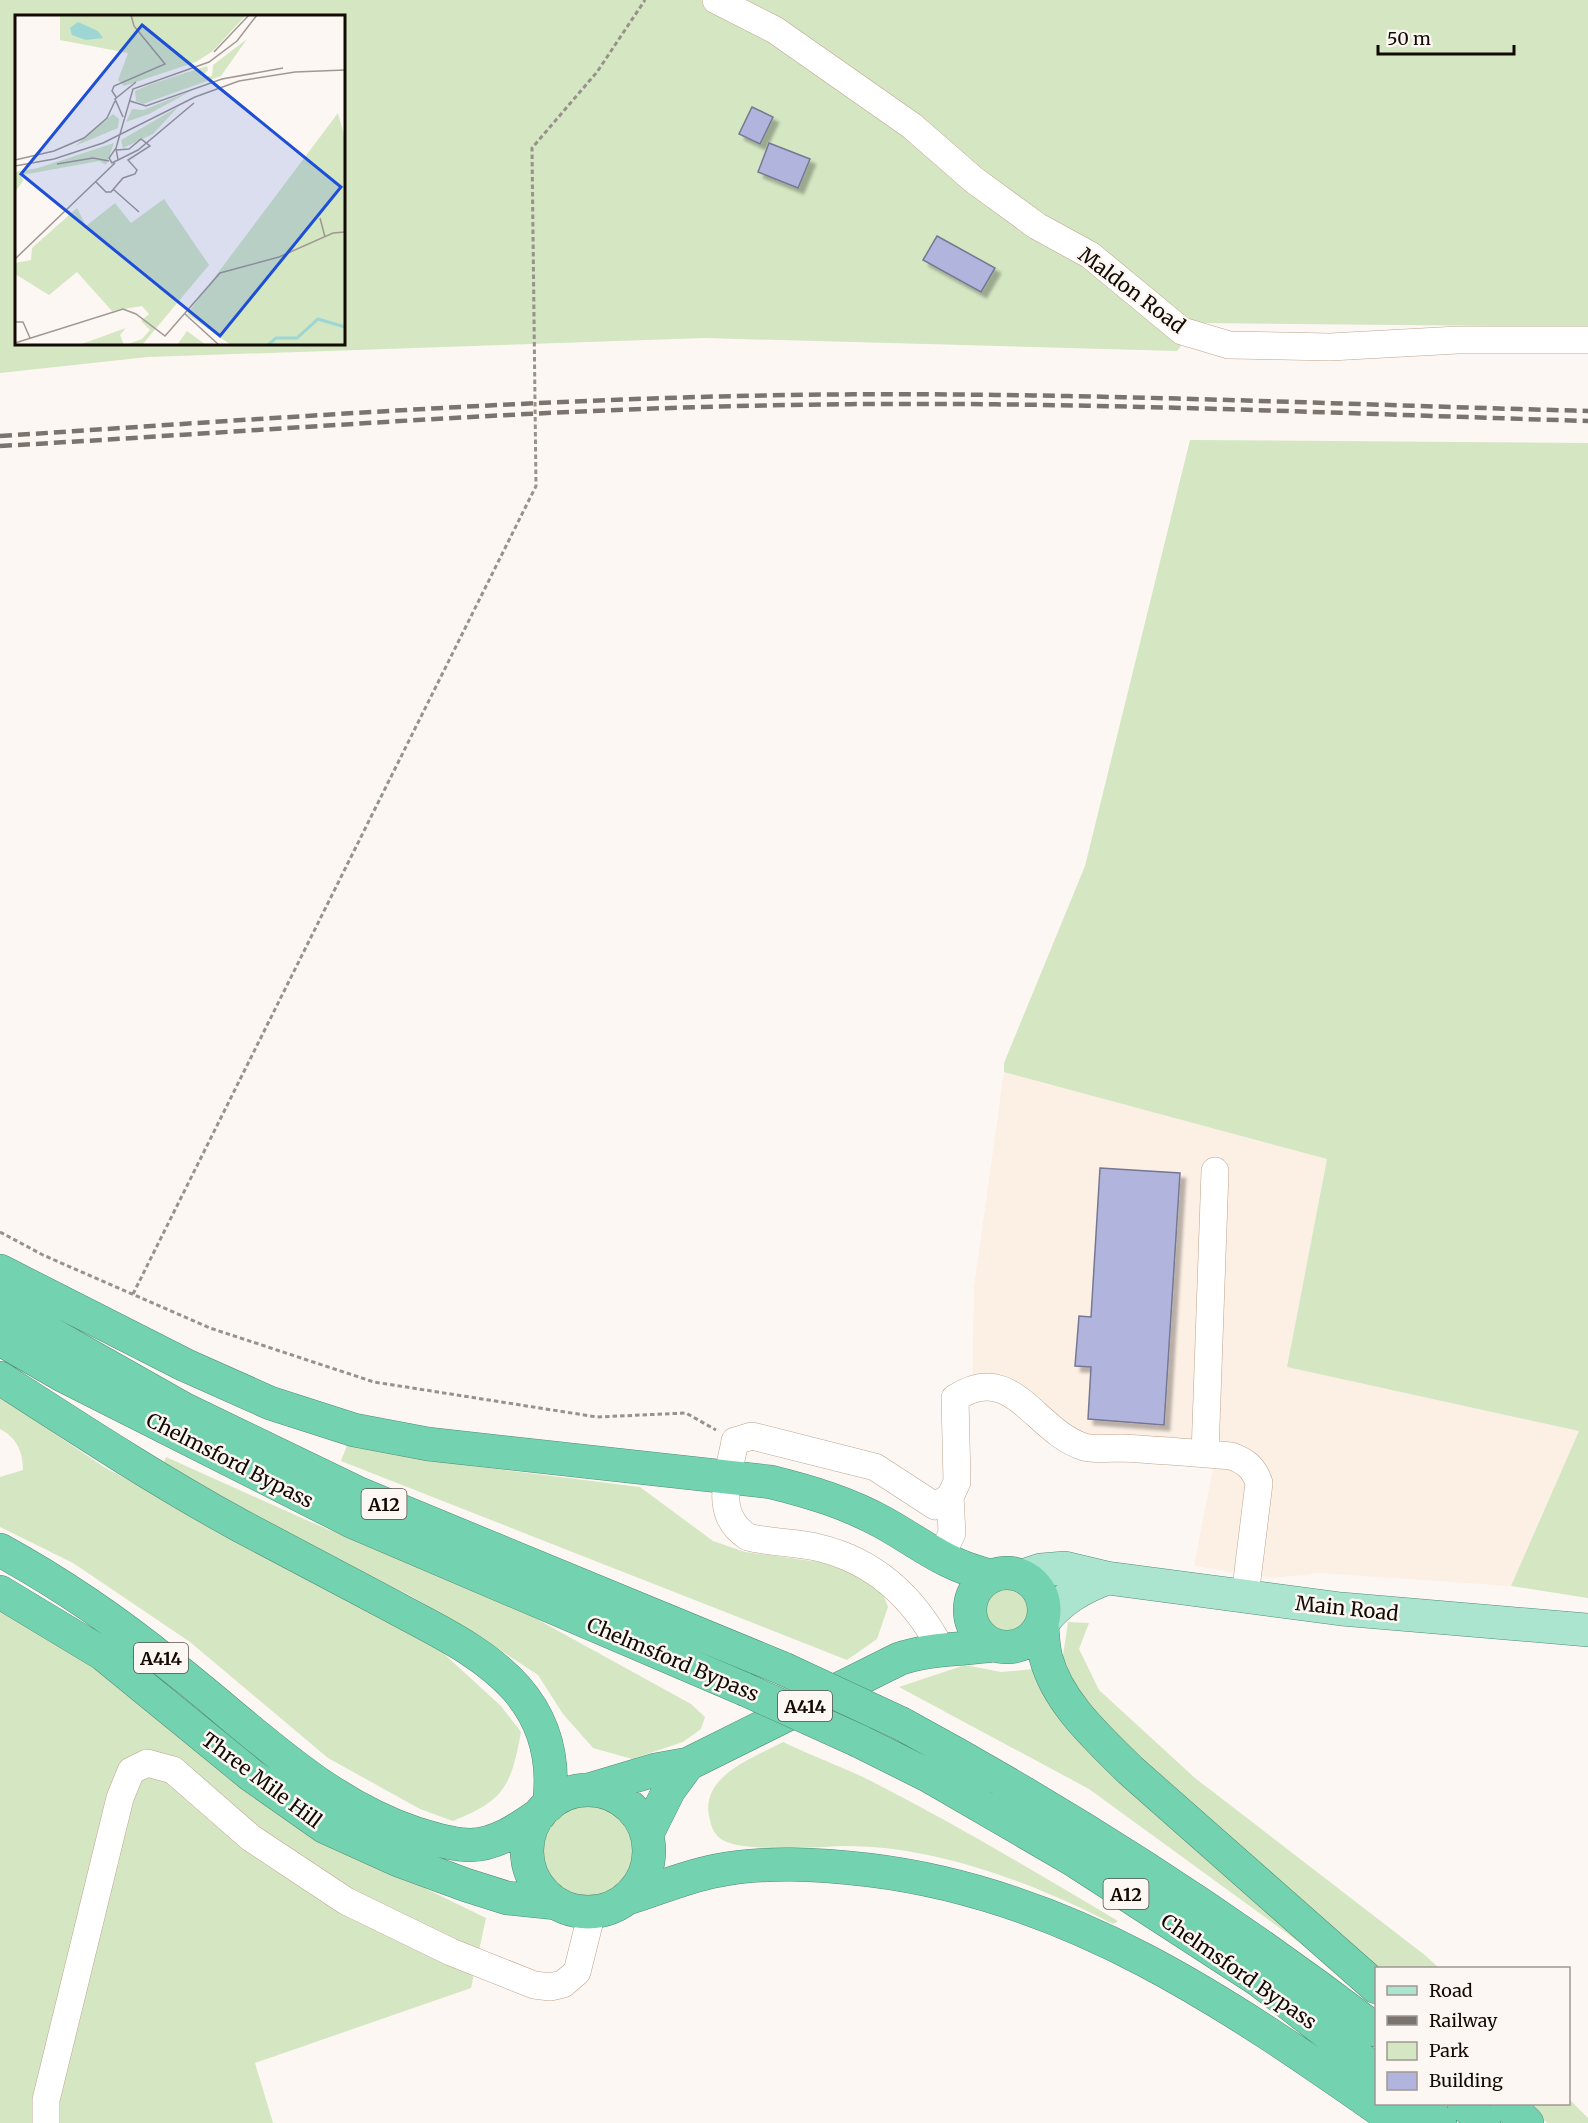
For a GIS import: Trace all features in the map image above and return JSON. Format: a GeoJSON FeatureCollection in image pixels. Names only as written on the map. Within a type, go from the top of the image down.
{"type":"FeatureCollection","features":[{"type":"Feature","properties":{"kind":"highway"},"geometry":{"type":"LineString","coordinates":[[0,1271],[185,1365],[270,1403],[354,1430],[428,1444],[771,1482],[822,1494],[884,1523],[958,1568],[991,1576],[1009,1572],[1023,1576],[1032,1581],[1043,1596],[1046,1657],[1053,1677],[1076,1713],[1130,1770],[1375,1985]]}},
{"type":"Feature","properties":{"kind":"highway","name":"Chelmsford Bypass"},"geometry":{"type":"LineString","coordinates":[[0,1305],[184,1409],[360,1494],[784,1669],[902,1724],[1011,1786],[1207,1907],[1375,2029]]}},
{"type":"Feature","properties":{"kind":"highway","name":"Chelmsford Bypass"},"geometry":{"type":"LineString","coordinates":[[0,1339],[62,1375],[351,1521],[744,1689],[859,1741],[929,1776],[1072,1859],[1260,1982],[1375,2069]]}},
{"type":"Feature","properties":{"kind":"highway"},"geometry":{"type":"LineString","coordinates":[[0,1378],[124,1458],[239,1525],[346,1580],[470,1650],[514,1686],[540,1722],[550,1754],[545,1810]]}},
{"type":"Feature","properties":{"kind":"highway","name":"Three Mile Hill"},"geometry":{"type":"LineString","coordinates":[[0,1550],[29,1566],[134,1636],[293,1766],[340,1797],[391,1823],[452,1844],[473,1845],[513,1832],[545,1810]]}},
{"type":"Feature","properties":{"kind":"highway"},"geometry":{"type":"LineString","coordinates":[[991,1576],[976,1590],[970,1604],[974,1627],[980,1635],[995,1645],[1013,1647],[1025,1644],[1033,1638],[1043,1623]]}},
{"type":"Feature","properties":{"kind":"highway","name":"Three Mile Hill"},"geometry":{"type":"LineString","coordinates":[[0,1592],[103,1654],[258,1781],[325,1827],[398,1860],[507,1898],[556,1903]]}},
{"type":"Feature","properties":{"kind":"highway","name":"A414"},"geometry":{"type":"LineString","coordinates":[[933,1646],[970,1604]]}},
{"type":"Feature","properties":{"kind":"highway","name":"A414"},"geometry":{"type":"LineString","coordinates":[[588,1790],[655,1770],[688,1764],[899,1659],[933,1646],[995,1645]]}},
{"type":"Feature","properties":{"kind":"highway","name":"A414"},"geometry":{"type":"LineString","coordinates":[[647,1834],[669,1790],[688,1764]]}},
{"type":"Feature","properties":{"kind":"highway"},"geometry":{"type":"LineString","coordinates":[[588,1790],[618,1798],[631,1807],[641,1820],[647,1834],[648,1864],[641,1882],[628,1898],[612,1908],[592,1912],[571,1910],[556,1903],[538,1885],[528,1858],[530,1835],[545,1810],[571,1793],[588,1790]]}},
{"type":"Feature","properties":{"kind":"highway","name":"A12"},"geometry":{"type":"LineString","coordinates":[[628,1898],[715,1871],[775,1864],[847,1867],[937,1879],[1028,1907],[1122,1946],[1268,2032],[1400,2123]]}},
{"type":"Feature","properties":{"kind":"highway"},"geometry":{"type":"LineString","coordinates":[[1419,2105],[1440,2123]]}},
{"type":"Feature","properties":{"kind":"highway"},"geometry":{"type":"LineString","coordinates":[[1466,2105],[1485,2123]]}},
{"type":"Feature","properties":{"kind":"highway"},"geometry":{"type":"LineString","coordinates":[[1509,2105],[1527,2123]]}},
{"type":"Feature","properties":{"kind":"main road","name":"Main Road"},"geometry":{"type":"LineString","coordinates":[[1023,1576],[1041,1570],[1065,1568],[1107,1578],[1341,1610],[1588,1630]]}},
{"type":"Feature","properties":{"kind":"main road"},"geometry":{"type":"LineString","coordinates":[[1043,1623],[1054,1608],[1073,1594],[1107,1578]]}},
{"type":"Feature","properties":{"kind":"street","name":"Maldon Road"},"geometry":{"type":"LineString","coordinates":[[716,0],[775,30],[912,126],[974,180],[1037,226],[1090,255],[1182,332],[1229,345],[1319,347],[1458,340],[1588,340]]}},
{"type":"Feature","properties":{"kind":"street"},"geometry":{"type":"LineString","coordinates":[[1205,1454],[1215,1171]]}},
{"type":"Feature","properties":{"kind":"street"},"geometry":{"type":"LineString","coordinates":[[940,1559],[952,1533],[950,1497],[957,1482],[955,1398],[972,1387],[990,1386],[1004,1389],[1058,1432],[1085,1447],[1231,1456],[1245,1461],[1255,1472],[1259,1483],[1245,1596]]}},
{"type":"Feature","properties":{"kind":"street"},"geometry":{"type":"LineString","coordinates":[[933,1646],[910,1600],[862,1562],[819,1548],[759,1540],[738,1531],[725,1508],[724,1495],[735,1441],[753,1436],[875,1467],[935,1506],[950,1497]]}},
{"type":"Feature","properties":{"kind":"street"},"geometry":{"type":"LineString","coordinates":[[46,2123],[46,2100],[120,1798],[131,1771],[147,1763],[173,1770],[251,1838],[346,1901],[451,1952],[534,1985],[550,1988],[563,1984],[577,1972],[592,1912]]}},
{"type":"Feature","properties":{"kind":"path"},"geometry":{"type":"LineString","coordinates":[[133,1294],[536,486],[532,148],[597,72],[645,0]]}},
{"type":"Feature","properties":{"kind":"path"},"geometry":{"type":"LineString","coordinates":[[0,1232],[43,1255],[210,1328],[374,1382],[597,1418],[686,1413],[735,1441]]}},
{"type":"Feature","properties":{"kind":"shaded area"},"geometry":{"type":"Polygon","coordinates":[[[1004,1072],[1327,1159],[1287,1367],[1579,1431],[1511,1586],[1320,1573],[1273,1578],[1194,1566],[1214,1463],[1090,1461],[994,1399],[972,1401],[974,1287],[1004,1072]]]}},
{"type":"Feature","properties":{"kind":"green space"},"geometry":{"type":"Polygon","coordinates":[[[0,0],[1588,0],[1588,327],[1199,323],[1177,351],[705,338],[148,357],[0,373],[0,0]]]}},
{"type":"Feature","properties":{"kind":"green space"},"geometry":{"type":"Polygon","coordinates":[[[1190,440],[1588,443],[1588,1598],[1511,1586],[1579,1431],[1287,1367],[1327,1159],[1004,1072],[1004,1063],[1085,866],[1190,440]]]}},
{"type":"Feature","properties":{"kind":"green space"},"geometry":{"type":"Polygon","coordinates":[[[0,1397],[104,1467],[430,1641],[501,1706],[521,1732],[513,1766],[503,1789],[484,1806],[453,1821],[420,1809],[328,1758],[190,1642],[73,1563],[0,1527],[0,1477],[23,1470],[18,1446],[0,1429],[0,1397]]]}},
{"type":"Feature","properties":{"kind":"green space"},"geometry":{"type":"Polygon","coordinates":[[[349,1440],[473,1466],[640,1487],[713,1541],[745,1552],[827,1563],[868,1578],[883,1594],[888,1607],[877,1639],[847,1660],[341,1461],[349,1440]]]}},
{"type":"Feature","properties":{"kind":"green space"},"geometry":{"type":"Polygon","coordinates":[[[166,1457],[533,1617],[691,1704],[705,1717],[701,1729],[683,1742],[632,1759],[593,1748],[563,1714],[538,1675],[468,1629],[409,1595],[250,1518],[161,1468],[166,1457]]]}},
{"type":"Feature","properties":{"kind":"green space"},"geometry":{"type":"Polygon","coordinates":[[[1008,1587],[1025,1594],[1032,1611],[1025,1628],[1008,1635],[991,1628],[984,1611],[991,1594],[1008,1587]]]}},
{"type":"Feature","properties":{"kind":"green space"},"geometry":{"type":"Polygon","coordinates":[[[0,1607],[70,1650],[128,1690],[314,1834],[486,1918],[471,1988],[255,2063],[273,2123],[0,2123],[0,1607]]]}},
{"type":"Feature","properties":{"kind":"green space"},"geometry":{"type":"Polygon","coordinates":[[[1068,1622],[1089,1623],[1079,1649],[1099,1690],[1195,1778],[1438,1967],[1375,1968],[1325,1961],[1089,1789],[899,1687],[965,1665],[1001,1672],[1034,1669],[1062,1662],[1068,1622]]]}},
{"type":"Feature","properties":{"kind":"green space"},"geometry":{"type":"Polygon","coordinates":[[[783,1742],[903,1797],[1118,1921],[1113,1924],[1017,1881],[948,1859],[877,1847],[761,1848],[721,1839],[713,1829],[709,1816],[709,1802],[713,1789],[732,1769],[783,1742]]]}},
{"type":"Feature","properties":{"kind":"green space"},"geometry":{"type":"Polygon","coordinates":[[[587,1804],[605,1808],[621,1818],[631,1834],[635,1852],[631,1870],[621,1886],[605,1896],[587,1900],[569,1896],[553,1886],[543,1870],[539,1852],[543,1834],[553,1818],[569,1808],[587,1804]]]}},
{"type":"Feature","properties":{"kind":"green space"},"geometry":{"type":"Polygon","coordinates":[[[1570,2100],[1588,2118],[1588,2123],[1547,2123],[1527,2105],[1570,2105],[1570,2100]]]}},
{"type":"Feature","properties":{"kind":"building"},"geometry":{"type":"Polygon","coordinates":[[[752,107],[773,117],[760,144],[739,134],[752,107]]]}},
{"type":"Feature","properties":{"kind":"building"},"geometry":{"type":"Polygon","coordinates":[[[769,143],[810,159],[798,188],[758,172],[769,143]]]}},
{"type":"Feature","properties":{"kind":"building"},"geometry":{"type":"Polygon","coordinates":[[[937,236],[995,268],[981,292],[923,260],[937,236]]]}},
{"type":"Feature","properties":{"kind":"building"},"geometry":{"type":"Polygon","coordinates":[[[1100,1168],[1180,1173],[1164,1425],[1088,1419],[1091,1367],[1075,1366],[1079,1316],[1091,1317],[1100,1168]]]}},
{"type":"Feature","properties":{"kind":"railway"},"geometry":{"type":"LineString","coordinates":[[0,436],[493,405],[790,395],[1089,396],[1588,411]]}},
{"type":"Feature","properties":{"kind":"railway"},"geometry":{"type":"LineString","coordinates":[[0,446],[493,416],[790,405],[990,404],[1588,421]]}}]}
